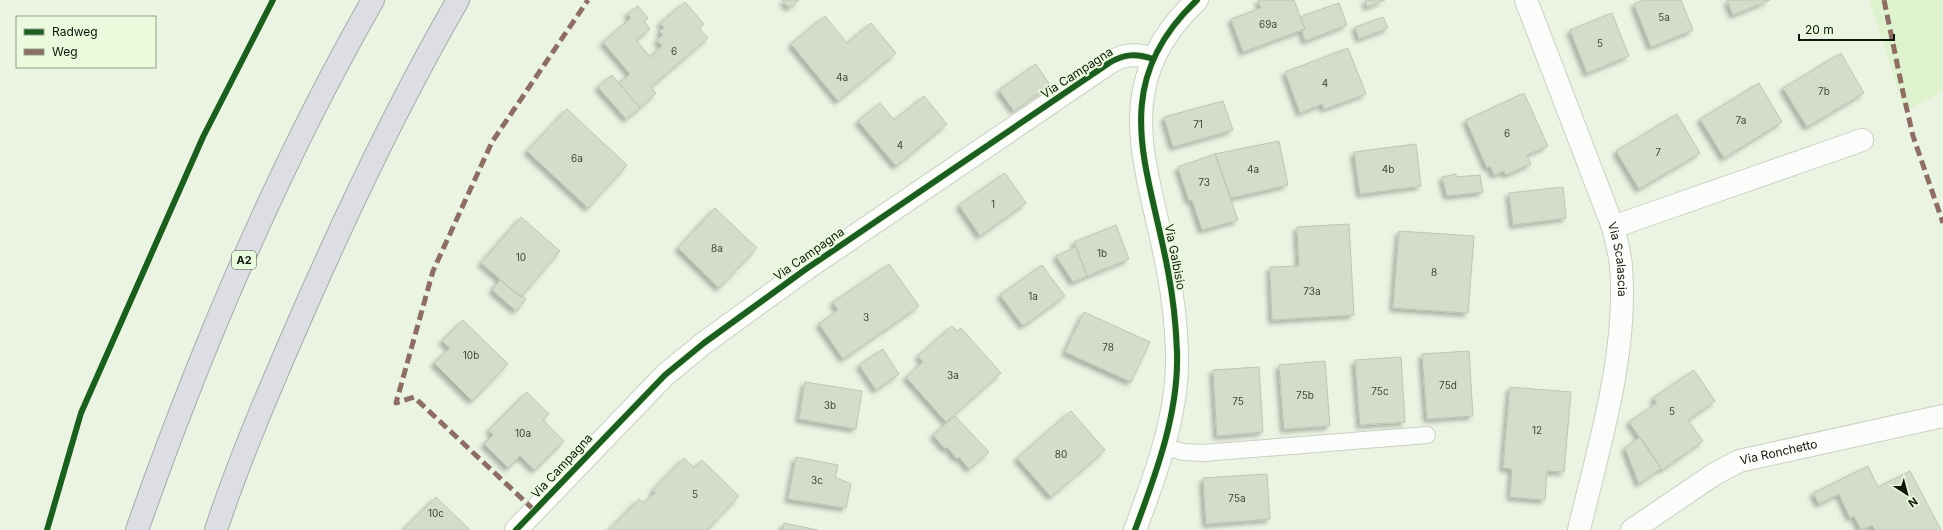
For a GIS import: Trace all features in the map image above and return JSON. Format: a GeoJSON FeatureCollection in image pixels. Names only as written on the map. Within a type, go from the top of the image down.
{"type":"FeatureCollection","features":[{"type":"Feature","properties":{"kind":"highway","name":"A2"},"geometry":{"type":"LineString","coordinates":[[137,530],[191,387],[265,212],[306,126],[373,0]]}},
{"type":"Feature","properties":{"kind":"highway"},"geometry":{"type":"LineString","coordinates":[[216,530],[270,388],[319,274],[375,157],[458,0]]}},
{"type":"Feature","properties":{"kind":"highway"},"geometry":{"type":"LineString","coordinates":[[446,22],[464,0]]}},
{"type":"Feature","properties":{"kind":"street","name":"Via Galbisio"},"geometry":{"type":"LineString","coordinates":[[1135,530],[1163,447],[1170,421],[1177,353],[1175,319],[1168,270],[1148,182],[1140,132],[1146,81],[1153,59],[1163,38],[1171,27],[1197,0]]}},
{"type":"Feature","properties":{"kind":"street","name":"Via Scalascia"},"geometry":{"type":"LineString","coordinates":[[1526,0],[1613,227],[1621,265],[1622,304],[1620,339],[1614,377],[1579,530]]}},
{"type":"Feature","properties":{"kind":"street","name":"Via Campagna"},"geometry":{"type":"LineString","coordinates":[[516,530],[665,375],[704,343],[806,269],[1109,63],[1128,55],[1139,54],[1153,59]]}},
{"type":"Feature","properties":{"kind":"street"},"geometry":{"type":"LineString","coordinates":[[1613,227],[1862,140]]}},
{"type":"Feature","properties":{"kind":"street","name":"Via Ronchetto"},"geometry":{"type":"LineString","coordinates":[[1632,530],[1713,475],[1738,461],[1943,416]]}},
{"type":"Feature","properties":{"kind":"lane"},"geometry":{"type":"LineString","coordinates":[[1163,447],[1184,452],[1203,453],[1427,435]]}},
{"type":"Feature","properties":{"kind":"green space"},"geometry":{"type":"Polygon","coordinates":[[[1869,0],[1943,0],[1943,92],[1905,111],[1869,0]]]}},
{"type":"Feature","properties":{"kind":"building"},"geometry":{"type":"Polygon","coordinates":[[[782,0],[799,0],[789,8],[782,0]]]}},
{"type":"Feature","properties":{"kind":"building"},"geometry":{"type":"Polygon","coordinates":[[[1258,0],[1294,0],[1305,29],[1243,52],[1231,19],[1261,8],[1258,0]]]}},
{"type":"Feature","properties":{"kind":"building"},"geometry":{"type":"Polygon","coordinates":[[[1365,0],[1385,0],[1367,7],[1365,0]]]}},
{"type":"Feature","properties":{"kind":"building"},"geometry":{"type":"Polygon","coordinates":[[[1644,0],[1681,0],[1693,30],[1651,47],[1634,4],[1644,0]]]}},
{"type":"Feature","properties":{"kind":"building"},"geometry":{"type":"Polygon","coordinates":[[[1727,0],[1770,0],[1733,15],[1727,0]]]}},
{"type":"Feature","properties":{"kind":"building"},"geometry":{"type":"Polygon","coordinates":[[[685,2],[704,24],[699,28],[708,38],[651,87],[656,93],[640,108],[619,83],[630,74],[603,42],[631,18],[627,14],[638,6],[648,18],[644,21],[650,29],[636,40],[650,57],[662,46],[657,40],[663,35],[659,31],[664,28],[660,23],[685,2]]]}},
{"type":"Feature","properties":{"kind":"building"},"geometry":{"type":"Polygon","coordinates":[[[1339,3],[1347,25],[1305,41],[1302,31],[1305,29],[1300,17],[1339,3]]]}},
{"type":"Feature","properties":{"kind":"building"},"geometry":{"type":"Polygon","coordinates":[[[1612,13],[1629,56],[1587,73],[1570,30],[1612,13]]]}},
{"type":"Feature","properties":{"kind":"building"},"geometry":{"type":"Polygon","coordinates":[[[825,16],[847,43],[871,23],[896,53],[838,101],[791,44],[825,16]]]}},
{"type":"Feature","properties":{"kind":"building"},"geometry":{"type":"Polygon","coordinates":[[[1383,17],[1388,28],[1359,39],[1355,27],[1383,17]]]}},
{"type":"Feature","properties":{"kind":"building"},"geometry":{"type":"Polygon","coordinates":[[[1348,48],[1366,94],[1324,109],[1322,104],[1300,113],[1285,72],[1348,48]]]}},
{"type":"Feature","properties":{"kind":"building"},"geometry":{"type":"Polygon","coordinates":[[[1841,53],[1864,93],[1807,127],[1783,88],[1841,53]]]}},
{"type":"Feature","properties":{"kind":"building"},"geometry":{"type":"Polygon","coordinates":[[[1036,64],[1050,85],[1014,111],[999,90],[1036,64]]]}},
{"type":"Feature","properties":{"kind":"building"},"geometry":{"type":"Polygon","coordinates":[[[612,75],[640,108],[626,119],[598,87],[612,75]]]}},
{"type":"Feature","properties":{"kind":"building"},"geometry":{"type":"Polygon","coordinates":[[[1759,83],[1782,122],[1724,158],[1700,119],[1759,83]]]}},
{"type":"Feature","properties":{"kind":"building"},"geometry":{"type":"Polygon","coordinates":[[[1524,93],[1548,146],[1527,155],[1531,164],[1506,175],[1504,171],[1494,175],[1490,166],[1487,168],[1466,120],[1524,93]]]}},
{"type":"Feature","properties":{"kind":"building"},"geometry":{"type":"Polygon","coordinates":[[[924,96],[947,124],[896,166],[858,121],[880,103],[894,120],[924,96]]]}},
{"type":"Feature","properties":{"kind":"building"},"geometry":{"type":"Polygon","coordinates":[[[1223,101],[1233,130],[1173,147],[1164,117],[1223,101]]]}},
{"type":"Feature","properties":{"kind":"building"},"geometry":{"type":"Polygon","coordinates":[[[567,109],[627,165],[588,208],[527,151],[567,109]]]}},
{"type":"Feature","properties":{"kind":"building"},"geometry":{"type":"Polygon","coordinates":[[[1677,114],[1700,153],[1639,189],[1616,151],[1677,114]]]}},
{"type":"Feature","properties":{"kind":"building"},"geometry":{"type":"Polygon","coordinates":[[[1279,141],[1288,185],[1231,198],[1215,154],[1279,141]]]}},
{"type":"Feature","properties":{"kind":"building"},"geometry":{"type":"Polygon","coordinates":[[[1416,144],[1421,186],[1360,194],[1354,152],[1416,144]]]}},
{"type":"Feature","properties":{"kind":"building"},"geometry":{"type":"Polygon","coordinates":[[[1215,154],[1238,220],[1202,230],[1192,200],[1189,201],[1178,167],[1215,154]]]}},
{"type":"Feature","properties":{"kind":"building"},"geometry":{"type":"Polygon","coordinates":[[[1005,173],[1026,203],[980,236],[959,205],[1005,173]]]}},
{"type":"Feature","properties":{"kind":"building"},"geometry":{"type":"Polygon","coordinates":[[[1456,174],[1456,177],[1480,175],[1483,192],[1447,196],[1442,177],[1456,174]]]}},
{"type":"Feature","properties":{"kind":"building"},"geometry":{"type":"Polygon","coordinates":[[[1563,187],[1566,218],[1513,225],[1509,193],[1563,187]]]}},
{"type":"Feature","properties":{"kind":"building"},"geometry":{"type":"Polygon","coordinates":[[[715,208],[757,248],[719,288],[678,248],[715,208]]]}},
{"type":"Feature","properties":{"kind":"building"},"geometry":{"type":"Polygon","coordinates":[[[521,217],[560,251],[521,297],[481,263],[521,217]]]}},
{"type":"Feature","properties":{"kind":"building"},"geometry":{"type":"Polygon","coordinates":[[[1349,224],[1354,315],[1272,320],[1270,267],[1299,266],[1297,227],[1349,224]]]}},
{"type":"Feature","properties":{"kind":"building"},"geometry":{"type":"Polygon","coordinates":[[[1116,225],[1129,259],[1087,276],[1074,242],[1116,225]]]}},
{"type":"Feature","properties":{"kind":"building"},"geometry":{"type":"Polygon","coordinates":[[[1399,231],[1474,236],[1468,313],[1393,308],[1399,231]]]}},
{"type":"Feature","properties":{"kind":"building"},"geometry":{"type":"Polygon","coordinates":[[[1076,247],[1087,276],[1073,282],[1056,256],[1076,247]]]}},
{"type":"Feature","properties":{"kind":"building"},"geometry":{"type":"Polygon","coordinates":[[[889,264],[919,306],[843,359],[819,324],[838,310],[833,302],[889,264]]]}},
{"type":"Feature","properties":{"kind":"building"},"geometry":{"type":"Polygon","coordinates":[[[1042,265],[1065,296],[1023,326],[1000,295],[1042,265]]]}},
{"type":"Feature","properties":{"kind":"building"},"geometry":{"type":"Polygon","coordinates":[[[500,280],[521,297],[522,295],[526,299],[516,311],[492,290],[500,280]]]}},
{"type":"Feature","properties":{"kind":"building"},"geometry":{"type":"Polygon","coordinates":[[[1084,312],[1150,342],[1131,382],[1065,352],[1084,312]]]}},
{"type":"Feature","properties":{"kind":"building"},"geometry":{"type":"Polygon","coordinates":[[[463,320],[508,364],[472,401],[434,363],[450,348],[442,341],[463,320]]]}},
{"type":"Feature","properties":{"kind":"building"},"geometry":{"type":"Polygon","coordinates":[[[952,326],[957,331],[961,328],[1001,373],[946,422],[906,377],[923,362],[918,356],[952,326]]]}},
{"type":"Feature","properties":{"kind":"building"},"geometry":{"type":"Polygon","coordinates":[[[883,349],[899,374],[876,390],[859,365],[883,349]]]}},
{"type":"Feature","properties":{"kind":"building"},"geometry":{"type":"Polygon","coordinates":[[[1469,351],[1473,416],[1427,419],[1422,354],[1469,351]]]}},
{"type":"Feature","properties":{"kind":"building"},"geometry":{"type":"Polygon","coordinates":[[[1401,357],[1405,422],[1360,425],[1355,360],[1401,357]]]}},
{"type":"Feature","properties":{"kind":"building"},"geometry":{"type":"Polygon","coordinates":[[[1325,361],[1330,426],[1284,429],[1279,365],[1325,361]]]}},
{"type":"Feature","properties":{"kind":"building"},"geometry":{"type":"Polygon","coordinates":[[[1259,367],[1263,432],[1217,436],[1213,370],[1259,367]]]}},
{"type":"Feature","properties":{"kind":"building"},"geometry":{"type":"Polygon","coordinates":[[[1694,370],[1715,401],[1688,420],[1703,441],[1662,470],[1629,422],[1657,403],[1653,398],[1694,370]]]}},
{"type":"Feature","properties":{"kind":"building"},"geometry":{"type":"Polygon","coordinates":[[[805,382],[862,391],[856,429],[799,419],[805,382]]]}},
{"type":"Feature","properties":{"kind":"building"},"geometry":{"type":"Polygon","coordinates":[[[1510,387],[1571,392],[1564,472],[1547,471],[1545,500],[1510,497],[1512,469],[1503,468],[1510,387]]]}},
{"type":"Feature","properties":{"kind":"building"},"geometry":{"type":"Polygon","coordinates":[[[527,392],[549,414],[543,420],[564,441],[535,470],[520,456],[508,468],[484,444],[493,435],[489,430],[527,392]]]}},
{"type":"Feature","properties":{"kind":"building"},"geometry":{"type":"Polygon","coordinates":[[[1071,411],[1105,450],[1051,497],[1017,458],[1071,411]]]}},
{"type":"Feature","properties":{"kind":"building"},"geometry":{"type":"Polygon","coordinates":[[[955,416],[989,452],[969,469],[959,457],[957,459],[947,447],[945,449],[933,435],[955,416]]]}},
{"type":"Feature","properties":{"kind":"building"},"geometry":{"type":"Polygon","coordinates":[[[1640,437],[1661,468],[1639,484],[1625,448],[1640,437]]]}},
{"type":"Feature","properties":{"kind":"building"},"geometry":{"type":"Polygon","coordinates":[[[796,457],[838,465],[835,477],[851,484],[846,508],[788,499],[796,457]]]}},
{"type":"Feature","properties":{"kind":"building"},"geometry":{"type":"Polygon","coordinates":[[[684,458],[694,468],[702,460],[739,496],[707,530],[609,530],[639,499],[644,503],[655,493],[653,490],[684,458]]]}},
{"type":"Feature","properties":{"kind":"building"},"geometry":{"type":"Polygon","coordinates":[[[1868,466],[1878,487],[1910,471],[1941,530],[1875,530],[1872,525],[1861,530],[1854,516],[1850,518],[1839,494],[1819,504],[1813,493],[1868,466]]]}},
{"type":"Feature","properties":{"kind":"building"},"geometry":{"type":"Polygon","coordinates":[[[1267,474],[1270,519],[1206,524],[1203,478],[1267,474]]]}},
{"type":"Feature","properties":{"kind":"building"},"geometry":{"type":"Polygon","coordinates":[[[436,497],[470,530],[403,530],[436,497]]]}},
{"type":"Feature","properties":{"kind":"building"},"geometry":{"type":"Polygon","coordinates":[[[784,523],[818,530],[783,530],[784,523]]]}},
{"type":"Feature","properties":{"kind":"marked path"},"geometry":{"type":"LineString","coordinates":[[534,510],[414,397],[396,403],[433,271],[492,142],[588,0]]}},
{"type":"Feature","properties":{"kind":"marked path"},"geometry":{"type":"LineString","coordinates":[[1884,0],[1913,136],[1943,223]]}},
{"type":"Feature","properties":{"kind":"cycle path"},"geometry":{"type":"LineString","coordinates":[[47,530],[81,413],[203,137],[273,0]]}},
{"type":"Feature","properties":{"kind":"cycle path"},"geometry":{"type":"LineString","coordinates":[[1135,530],[1151,487],[1165,442],[1177,375],[1177,342],[1168,271],[1145,162],[1141,129],[1143,96],[1151,64],[1169,32],[1197,0]]}},
{"type":"Feature","properties":{"kind":"cycle path"},"geometry":{"type":"LineString","coordinates":[[516,530],[665,375],[704,343],[806,269],[1109,63],[1130,55],[1153,59]]}}]}
